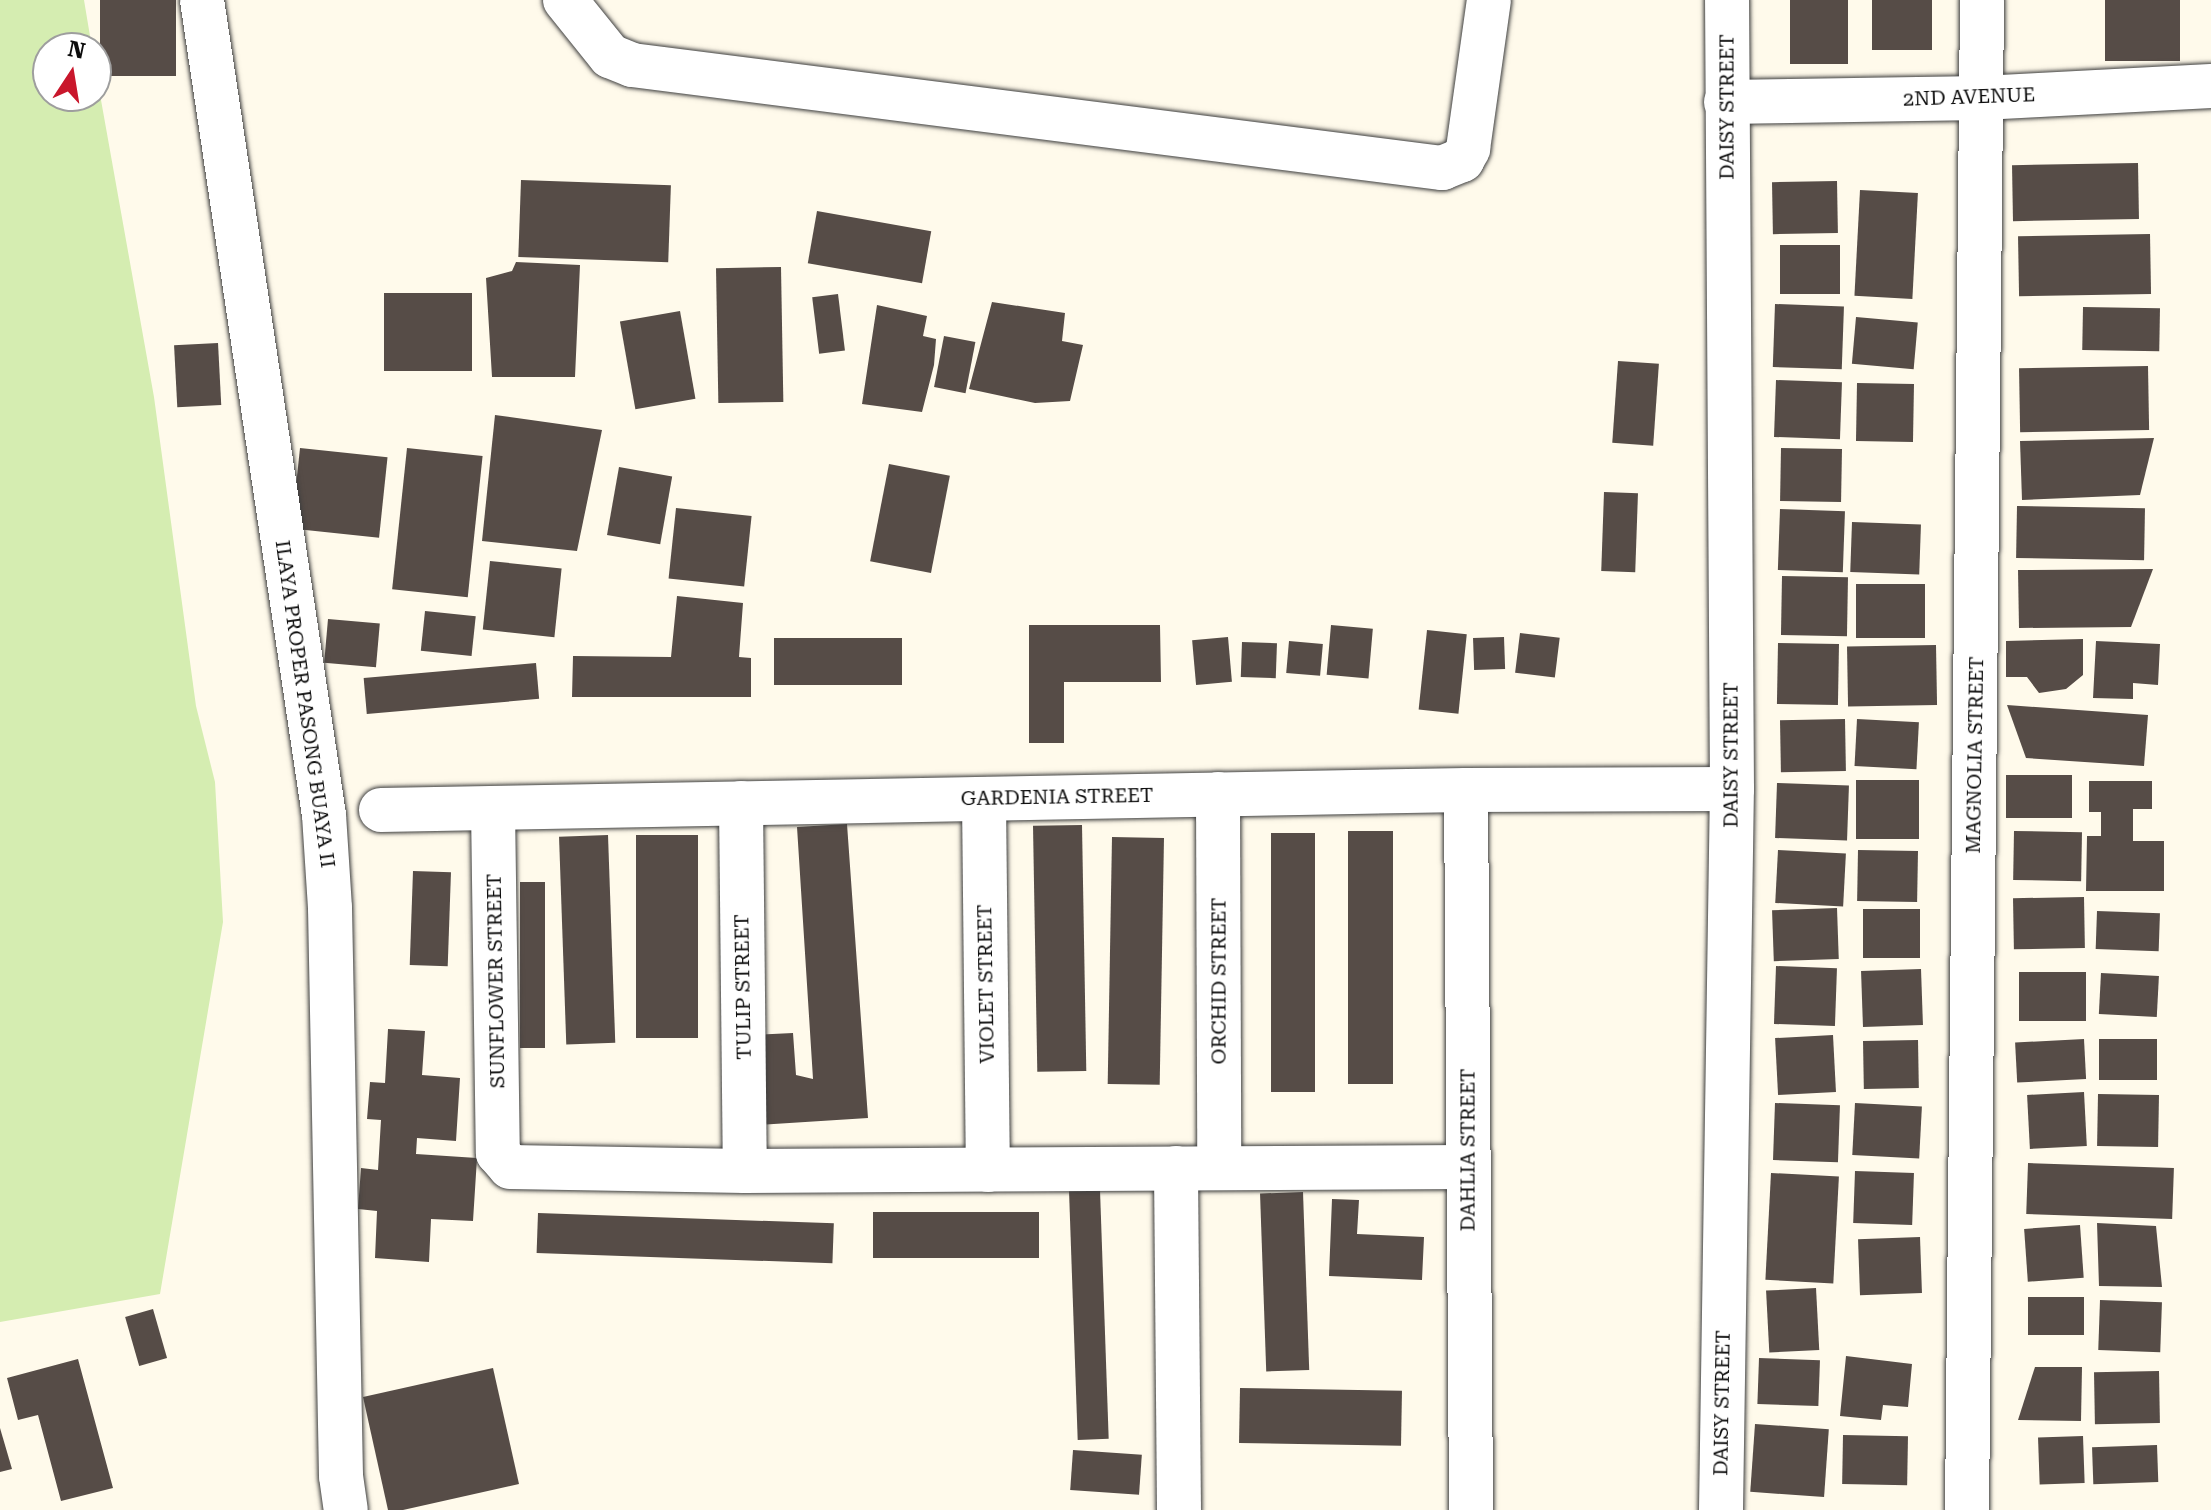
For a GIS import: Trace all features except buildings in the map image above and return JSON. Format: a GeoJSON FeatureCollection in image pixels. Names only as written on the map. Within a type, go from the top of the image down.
{"type":"FeatureCollection","features":[{"type":"Feature","properties":{"kind":"street","name":"ILAYA PROPER PASONG BUAYA II"},"geometry":{"type":"LineString","coordinates":[[202,0],[324,815],[330,908],[341,1476],[346,1510]]}},
{"type":"Feature","properties":{"kind":"street"},"geometry":{"type":"LineString","coordinates":[[565,0],[610,56],[632,65],[1442,168],[1462,160],[1468,149],[1489,0]]}},
{"type":"Feature","properties":{"kind":"street","name":"DAISY STREET"},"geometry":{"type":"LineString","coordinates":[[1721,1510],[1732,789],[1727,0]]}},
{"type":"Feature","properties":{"kind":"street","name":"MAGNOLIA STREET"},"geometry":{"type":"LineString","coordinates":[[1967,1510],[1982,0]]}},
{"type":"Feature","properties":{"kind":"street","name":"2ND AVENUE"},"geometry":{"type":"LineString","coordinates":[[1726,102],[1982,98],[2211,86]]}},
{"type":"Feature","properties":{"kind":"street","name":"GARDENIA STREET"},"geometry":{"type":"LineString","coordinates":[[381,810],[1466,790],[1732,789]]}},
{"type":"Feature","properties":{"kind":"street","name":"DAHLIA STREET"},"geometry":{"type":"LineString","coordinates":[[1466,790],[1471,1510]]}},
{"type":"Feature","properties":{"kind":"street","name":"ORCHID STREET"},"geometry":{"type":"LineString","coordinates":[[1218,794],[1219,1168]]}},
{"type":"Feature","properties":{"kind":"street","name":"VIOLET STREET"},"geometry":{"type":"LineString","coordinates":[[984,799],[988,1170]]}},
{"type":"Feature","properties":{"kind":"street","name":"TULIP STREET"},"geometry":{"type":"LineString","coordinates":[[741,803],[745,1171]]}},
{"type":"Feature","properties":{"kind":"street","name":"SUNFLOWER STREET"},"geometry":{"type":"LineString","coordinates":[[493,808],[498,1153],[510,1167],[535,1169],[745,1171]]}},
{"type":"Feature","properties":{"kind":"street"},"geometry":{"type":"LineString","coordinates":[[745,1171],[1468,1167]]}},
{"type":"Feature","properties":{"kind":"street"},"geometry":{"type":"LineString","coordinates":[[1176,1168],[1179,1510]]}},
{"type":"Feature","properties":{"kind":"green space"},"geometry":{"type":"Polygon","coordinates":[[[0,0],[84,0],[89,32],[32,32],[32,112],[103,112],[154,397],[196,706],[215,782],[223,922],[160,1294],[0,1322],[0,0]]]}}]}
